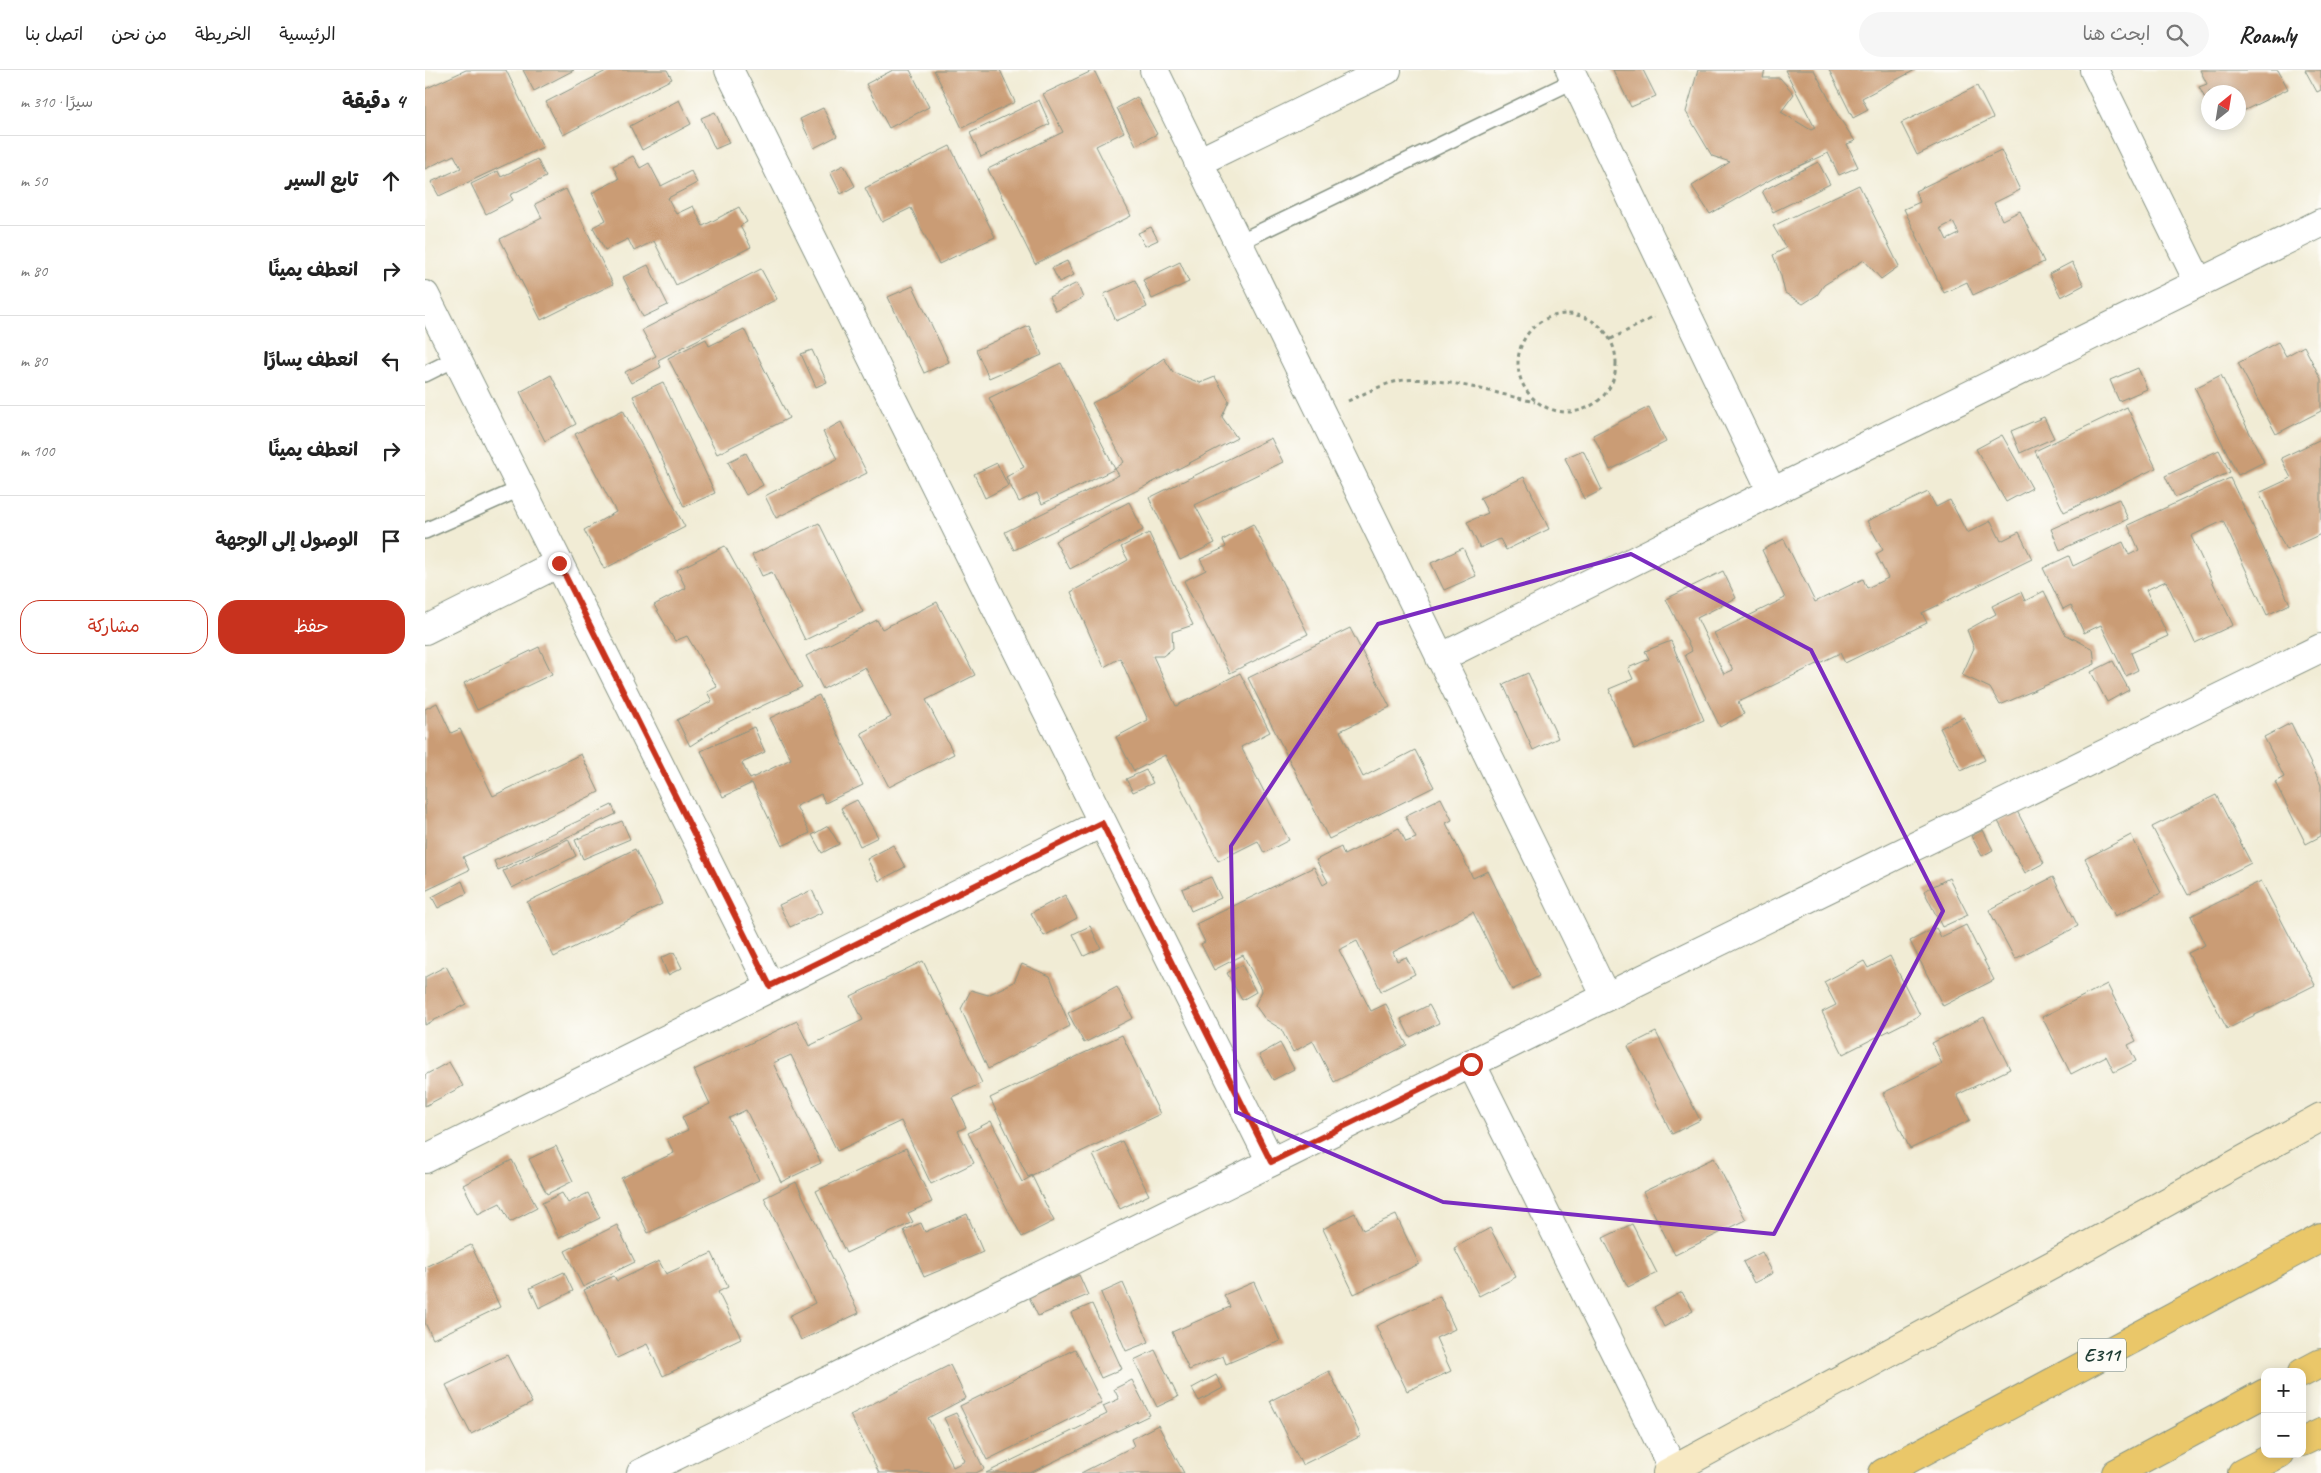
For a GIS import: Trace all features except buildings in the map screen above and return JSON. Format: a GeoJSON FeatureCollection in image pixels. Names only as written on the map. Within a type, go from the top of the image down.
{"type":"FeatureCollection","features":[{"type":"Feature","properties":{"kind":"highway","name":"E311"},"geometry":{"type":"LineString","coordinates":[[1883,1473],[2321,1238]]}},
{"type":"Feature","properties":{"kind":"highway"},"geometry":{"type":"LineString","coordinates":[[2306,1371],[2321,1363]]}},
{"type":"Feature","properties":{"kind":"highway"},"geometry":{"type":"LineString","coordinates":[[2116,1473],[2261,1395]]}},
{"type":"Feature","properties":{"kind":"highway"},"geometry":{"type":"LineString","coordinates":[[2306,1440],[2321,1433]]}},
{"type":"Feature","properties":{"kind":"highway"},"geometry":{"type":"LineString","coordinates":[[2242,1473],[2271,1458]]}},
{"type":"Feature","properties":{"kind":"main road"},"geometry":{"type":"LineString","coordinates":[[1670,1471],[2067,1258],[2321,1117]]}},
{"type":"Feature","properties":{"kind":"street"},"geometry":{"type":"LineString","coordinates":[[729,70],[1271,1162]]}},
{"type":"Feature","properties":{"kind":"street"},"geometry":{"type":"LineString","coordinates":[[1154,70],[1606,997]]}},
{"type":"Feature","properties":{"kind":"street"},"geometry":{"type":"LineString","coordinates":[[1198,162],[1387,70]]}},
{"type":"Feature","properties":{"kind":"street"},"geometry":{"type":"LineString","coordinates":[[2094,70],[2199,283]]}},
{"type":"Feature","properties":{"kind":"street"},"geometry":{"type":"LineString","coordinates":[[1572,75],[1772,492]]}},
{"type":"Feature","properties":{"kind":"street"},"geometry":{"type":"LineString","coordinates":[[1440,658],[1772,492],[2321,223]]}},
{"type":"Feature","properties":{"kind":"street"},"geometry":{"type":"LineString","coordinates":[[425,295],[770,986]]}},
{"type":"Feature","properties":{"kind":"street"},"geometry":{"type":"LineString","coordinates":[[425,630],[559,563]]}},
{"type":"Feature","properties":{"kind":"street"},"geometry":{"type":"LineString","coordinates":[[641,1473],[1606,997],[2321,648]]}},
{"type":"Feature","properties":{"kind":"street"},"geometry":{"type":"LineString","coordinates":[[425,1159],[770,986],[1102,823]]}},
{"type":"Feature","properties":{"kind":"street"},"geometry":{"type":"LineString","coordinates":[[1471,1064],[1670,1471]]}},
{"type":"Feature","properties":{"kind":"lane"},"geometry":{"type":"LineString","coordinates":[[1237,243],[1572,75]]}},
{"type":"Feature","properties":{"kind":"lane"},"geometry":{"type":"LineString","coordinates":[[425,374],[457,358]]}},
{"type":"Feature","properties":{"kind":"lane"},"geometry":{"type":"LineString","coordinates":[[425,531],[521,488]]}},
{"type":"Feature","properties":{"kind":"path"},"geometry":{"type":"LineString","coordinates":[[1611,339],[1682,303]]}},
{"type":"Feature","properties":{"kind":"path"},"geometry":{"type":"LineString","coordinates":[[1561,314],[1576,314],[1590,319],[1602,328],[1611,339],[1616,354],[1616,369],[1613,383],[1605,396],[1593,406],[1579,412],[1563,413],[1549,410],[1536,402],[1526,391],[1519,378],[1517,364],[1519,349],[1525,336],[1535,325],[1547,317],[1561,314]]}},
{"type":"Feature","properties":{"kind":"path"},"geometry":{"type":"LineString","coordinates":[[1321,414],[1380,386],[1415,379],[1433,380],[1536,402]]}},
{"type":"Feature","properties":{"kind":"highlighted area"},"geometry":{"type":"Polygon","coordinates":[[[1631,554],[1811,650],[1943,911],[1774,1234],[1443,1202],[1236,1112],[1231,846],[1378,624],[1631,554]]]}},
{"type":"Feature","properties":{"kind":"route"},"geometry":{"type":"LineString","coordinates":[[559,563],[770,986],[1102,823],[1271,1162],[1471,1064]]}}]}
